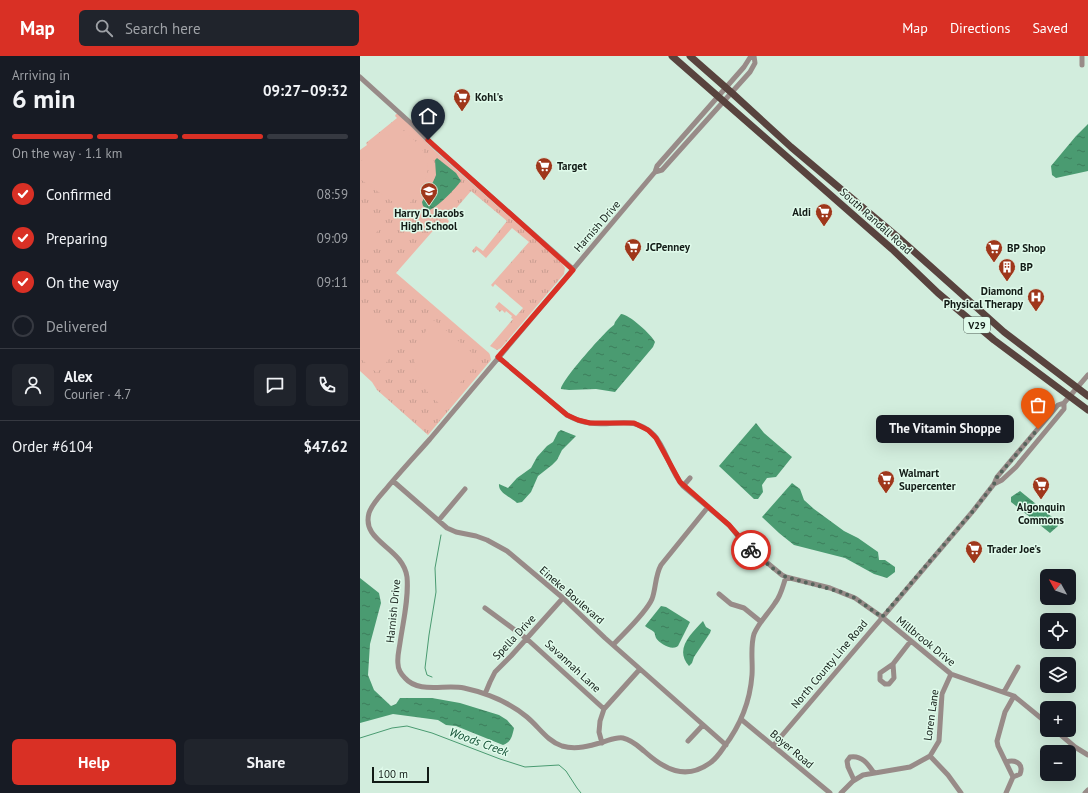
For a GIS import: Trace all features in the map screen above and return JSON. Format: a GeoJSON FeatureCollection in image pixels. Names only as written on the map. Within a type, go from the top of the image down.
{"type":"FeatureCollection","features":[{"type":"Feature","properties":{"kind":"main road","name":"South Randall Road"},"geometry":{"type":"LineString","coordinates":[[672,56],[892,249],[938,293],[994,340],[1088,410]]}},
{"type":"Feature","properties":{"kind":"main road","name":"South Randall Road"},"geometry":{"type":"LineString","coordinates":[[690,56],[791,147],[900,239],[1004,332],[1088,396]]}},
{"type":"Feature","properties":{"kind":"street","name":"Harnish Drive"},"geometry":{"type":"LineString","coordinates":[[655,172],[662,170],[732,93],[753,67],[755,63],[753,56]]}},
{"type":"Feature","properties":{"kind":"street","name":"Harnish Drive"},"geometry":{"type":"LineString","coordinates":[[753,56],[657,166],[655,172],[573,270],[372,506],[368,520],[373,534],[379,541],[396,554],[402,562],[406,574],[407,588],[397,660],[399,670],[405,679],[417,686],[463,688],[485,694],[509,705],[526,716],[549,738],[559,745],[580,748],[620,738],[626,739],[636,744],[661,766],[682,772],[694,771],[710,763],[718,756],[742,720],[752,678],[753,639],[760,622],[778,600],[786,577]]}},
{"type":"Feature","properties":{"kind":"street"},"geometry":{"type":"LineString","coordinates":[[1081,56],[1082,65]]}},
{"type":"Feature","properties":{"kind":"street"},"geometry":{"type":"LineString","coordinates":[[360,77],[435,147],[573,270]]}},
{"type":"Feature","properties":{"kind":"street","name":"Millbrook Drive"},"geometry":{"type":"LineString","coordinates":[[498,357],[563,412],[573,418],[590,423],[634,423],[648,430],[656,438],[677,478],[683,486],[729,525],[741,540],[771,567],[786,577],[841,592],[855,598],[882,617],[910,642],[951,674],[1014,696],[1040,717]]}},
{"type":"Feature","properties":{"kind":"street","name":"North County Line Road"},"geometry":{"type":"LineString","coordinates":[[773,746],[994,484],[1002,480],[1016,467],[1064,409],[1064,403],[1088,375]]}},
{"type":"Feature","properties":{"kind":"street"},"geometry":{"type":"LineString","coordinates":[[683,486],[690,478]]}},
{"type":"Feature","properties":{"kind":"street","name":"Eineke Boulevard"},"geometry":{"type":"LineString","coordinates":[[393,481],[448,528],[456,532],[476,536],[502,548],[563,598],[726,745]]}},
{"type":"Feature","properties":{"kind":"street"},"geometry":{"type":"LineString","coordinates":[[439,520],[465,489]]}},
{"type":"Feature","properties":{"kind":"street"},"geometry":{"type":"LineString","coordinates":[[614,645],[647,607],[652,598],[656,575],[661,565],[708,507]]}},
{"type":"Feature","properties":{"kind":"street"},"geometry":{"type":"LineString","coordinates":[[719,594],[731,604],[744,608],[760,622]]}},
{"type":"Feature","properties":{"kind":"street","name":"Spella Drive"},"geometry":{"type":"LineString","coordinates":[[485,694],[495,672],[563,598]]}},
{"type":"Feature","properties":{"kind":"street","name":"Savannah Lane"},"geometry":{"type":"LineString","coordinates":[[485,608],[527,638],[604,709]]}},
{"type":"Feature","properties":{"kind":"street"},"geometry":{"type":"LineString","coordinates":[[893,664],[910,642]]}},
{"type":"Feature","properties":{"kind":"street"},"geometry":{"type":"LineString","coordinates":[[1004,692],[1018,667]]}},
{"type":"Feature","properties":{"kind":"street"},"geometry":{"type":"LineString","coordinates":[[602,743],[599,732],[600,721],[604,709],[640,669]]}},
{"type":"Feature","properties":{"kind":"street","name":"Loren Lane"},"geometry":{"type":"LineString","coordinates":[[841,793],[854,780],[863,775],[910,767],[930,756],[939,741],[942,694],[951,674]]}},
{"type":"Feature","properties":{"kind":"street"},"geometry":{"type":"LineString","coordinates":[[1006,793],[1012,777],[998,746],[997,737],[1005,712],[1014,696]]}},
{"type":"Feature","properties":{"kind":"street","name":"Boyer Road"},"geometry":{"type":"LineString","coordinates":[[742,720],[830,793]]}},
{"type":"Feature","properties":{"kind":"street"},"geometry":{"type":"LineString","coordinates":[[688,741],[703,725]]}},
{"type":"Feature","properties":{"kind":"street"},"geometry":{"type":"LineString","coordinates":[[1063,737],[1088,755]]}},
{"type":"Feature","properties":{"kind":"street"},"geometry":{"type":"LineString","coordinates":[[854,780],[848,767],[847,761],[850,757],[855,756],[862,759],[868,764],[874,773]]}},
{"type":"Feature","properties":{"kind":"street"},"geometry":{"type":"LineString","coordinates":[[930,756],[961,793]]}},
{"type":"Feature","properties":{"kind":"street"},"geometry":{"type":"LineString","coordinates":[[1006,762],[1015,761],[1021,765],[1022,768],[1020,774],[1012,777]]}},
{"type":"Feature","properties":{"kind":"street"},"geometry":{"type":"LineString","coordinates":[[1085,793],[1088,790]]}},
{"type":"Feature","properties":{"kind":"green space","name":"Harry D. Jacobs High School"},"geometry":{"type":"Polygon","coordinates":[[[396,114],[399,114],[434,150],[561,262],[565,268],[564,274],[501,348],[497,350],[490,346],[513,319],[511,318],[512,316],[506,311],[505,313],[502,310],[500,312],[495,307],[499,302],[516,316],[523,308],[495,284],[493,287],[491,285],[529,242],[512,228],[486,258],[477,250],[474,253],[472,251],[476,246],[483,251],[507,221],[471,191],[447,219],[449,221],[446,226],[440,227],[438,225],[396,273],[489,353],[491,360],[428,435],[377,390],[372,382],[360,371],[360,150],[367,145],[366,143],[397,118],[395,116],[396,114]]]}},
{"type":"Feature","properties":{"kind":"green space"},"geometry":{"type":"Polygon","coordinates":[[[399,126],[419,145],[425,154],[428,172],[421,188],[404,210],[360,179],[360,162],[399,126]]]}},
{"type":"Feature","properties":{"kind":"green space"},"geometry":{"type":"Polygon","coordinates":[[[360,211],[372,213],[385,222],[362,250],[360,250],[360,211]]]}},
{"type":"Feature","properties":{"kind":"green space"},"geometry":{"type":"Polygon","coordinates":[[[360,306],[403,343],[377,373],[360,358],[360,306]]]}},
{"type":"Feature","properties":{"kind":"green space"},"geometry":{"type":"Polygon","coordinates":[[[434,320],[477,357],[478,362],[441,405],[422,385],[417,375],[415,365],[419,343],[434,320]]]}},
{"type":"Feature","properties":{"kind":"water"},"geometry":{"type":"Polygon","coordinates":[[[1088,124],[1088,171],[1056,178],[1052,175],[1051,166],[1088,124]]]}},
{"type":"Feature","properties":{"kind":"water"},"geometry":{"type":"Polygon","coordinates":[[[437,158],[456,173],[461,181],[441,202],[429,210],[423,206],[422,202],[436,175],[435,160],[437,158]]]}},
{"type":"Feature","properties":{"kind":"water"},"geometry":{"type":"Polygon","coordinates":[[[621,314],[629,317],[650,335],[655,342],[653,347],[615,392],[596,389],[561,389],[568,376],[584,356],[614,325],[621,314]]]}},
{"type":"Feature","properties":{"kind":"water"},"geometry":{"type":"Polygon","coordinates":[[[756,423],[764,433],[792,457],[776,477],[767,478],[762,485],[763,492],[758,499],[754,499],[719,466],[756,423]]]}},
{"type":"Feature","properties":{"kind":"water"},"geometry":{"type":"Polygon","coordinates":[[[561,430],[576,436],[562,450],[557,460],[538,476],[531,492],[522,502],[517,503],[501,490],[499,484],[508,488],[517,478],[531,468],[537,457],[553,442],[558,432],[561,430]]]}},
{"type":"Feature","properties":{"kind":"water"},"geometry":{"type":"Polygon","coordinates":[[[792,483],[800,489],[804,500],[814,509],[844,531],[858,538],[878,552],[879,560],[885,560],[895,567],[895,572],[887,578],[874,574],[845,558],[794,545],[779,533],[762,517],[792,483]]]}},
{"type":"Feature","properties":{"kind":"water"},"geometry":{"type":"Polygon","coordinates":[[[1020,491],[1057,521],[1058,526],[1050,533],[1011,502],[1011,497],[1020,491]]]}},
{"type":"Feature","properties":{"kind":"water"},"geometry":{"type":"Polygon","coordinates":[[[360,578],[379,593],[381,603],[370,644],[368,675],[374,690],[391,706],[396,704],[400,698],[432,698],[460,703],[499,715],[507,720],[514,728],[512,737],[508,742],[503,745],[456,726],[446,725],[438,720],[393,714],[360,723],[360,578]]]}},
{"type":"Feature","properties":{"kind":"water"},"geometry":{"type":"Polygon","coordinates":[[[661,606],[666,607],[690,622],[678,646],[673,648],[660,642],[656,638],[654,632],[645,626],[661,606]]]}},
{"type":"Feature","properties":{"kind":"water"},"geometry":{"type":"Polygon","coordinates":[[[703,621],[706,627],[711,630],[689,666],[683,654],[684,648],[689,636],[703,621]]]}},
{"type":"Feature","properties":{"kind":"waterway"},"geometry":{"type":"LineString","coordinates":[[432,677],[427,675],[425,668],[436,592],[435,568],[441,535]]}},
{"type":"Feature","properties":{"kind":"waterway","name":"Woods Creek"},"geometry":{"type":"LineString","coordinates":[[360,738],[392,728],[407,726],[432,733],[525,767],[559,765],[566,771],[581,793]]}},
{"type":"Feature","properties":{"kind":"way so far"},"geometry":{"type":"LineString","coordinates":[[751,550],[771,567],[786,577],[841,592],[855,598],[882,617],[973,511],[994,484],[997,477],[1038,429]]}},
{"type":"Feature","properties":{"kind":"place","name":"Kohl's"},"geometry":{"type":"Point","coordinates":[462,112]}},
{"type":"Feature","properties":{"kind":"place","name":"Target"},"geometry":{"type":"Point","coordinates":[544,181]}},
{"type":"Feature","properties":{"kind":"place","name":"Harry D. Jacobs High School"},"geometry":{"type":"Point","coordinates":[429,206]}},
{"type":"Feature","properties":{"kind":"place","name":"Aldi"},"geometry":{"type":"Point","coordinates":[824,227]}},
{"type":"Feature","properties":{"kind":"place","name":"JCPenney"},"geometry":{"type":"Point","coordinates":[633,262]}},
{"type":"Feature","properties":{"kind":"place","name":"BP Shop"},"geometry":{"type":"Point","coordinates":[994,263]}},
{"type":"Feature","properties":{"kind":"place","name":"BP"},"geometry":{"type":"Point","coordinates":[1007,282]}},
{"type":"Feature","properties":{"kind":"place","name":"Diamond Physical Therapy"},"geometry":{"type":"Point","coordinates":[1036,312]}},
{"type":"Feature","properties":{"kind":"place","name":"The Vitamin Shoppe"},"geometry":{"type":"Point","coordinates":[1038,429]}},
{"type":"Feature","properties":{"kind":"place","name":"Walmart Supercenter"},"geometry":{"type":"Point","coordinates":[886,494]}},
{"type":"Feature","properties":{"kind":"place","name":"Algonquin Commons"},"geometry":{"type":"Point","coordinates":[1041,500]}},
{"type":"Feature","properties":{"kind":"place","name":"Trader Joe's"},"geometry":{"type":"Point","coordinates":[974,564]}},
{"type":"Feature","properties":{"kind":"route"},"geometry":{"type":"LineString","coordinates":[[428,140],[573,270],[498,357],[567,415],[573,418],[597,424],[623,422],[634,423],[648,430],[656,438],[680,482],[729,525],[751,550]]}}]}
